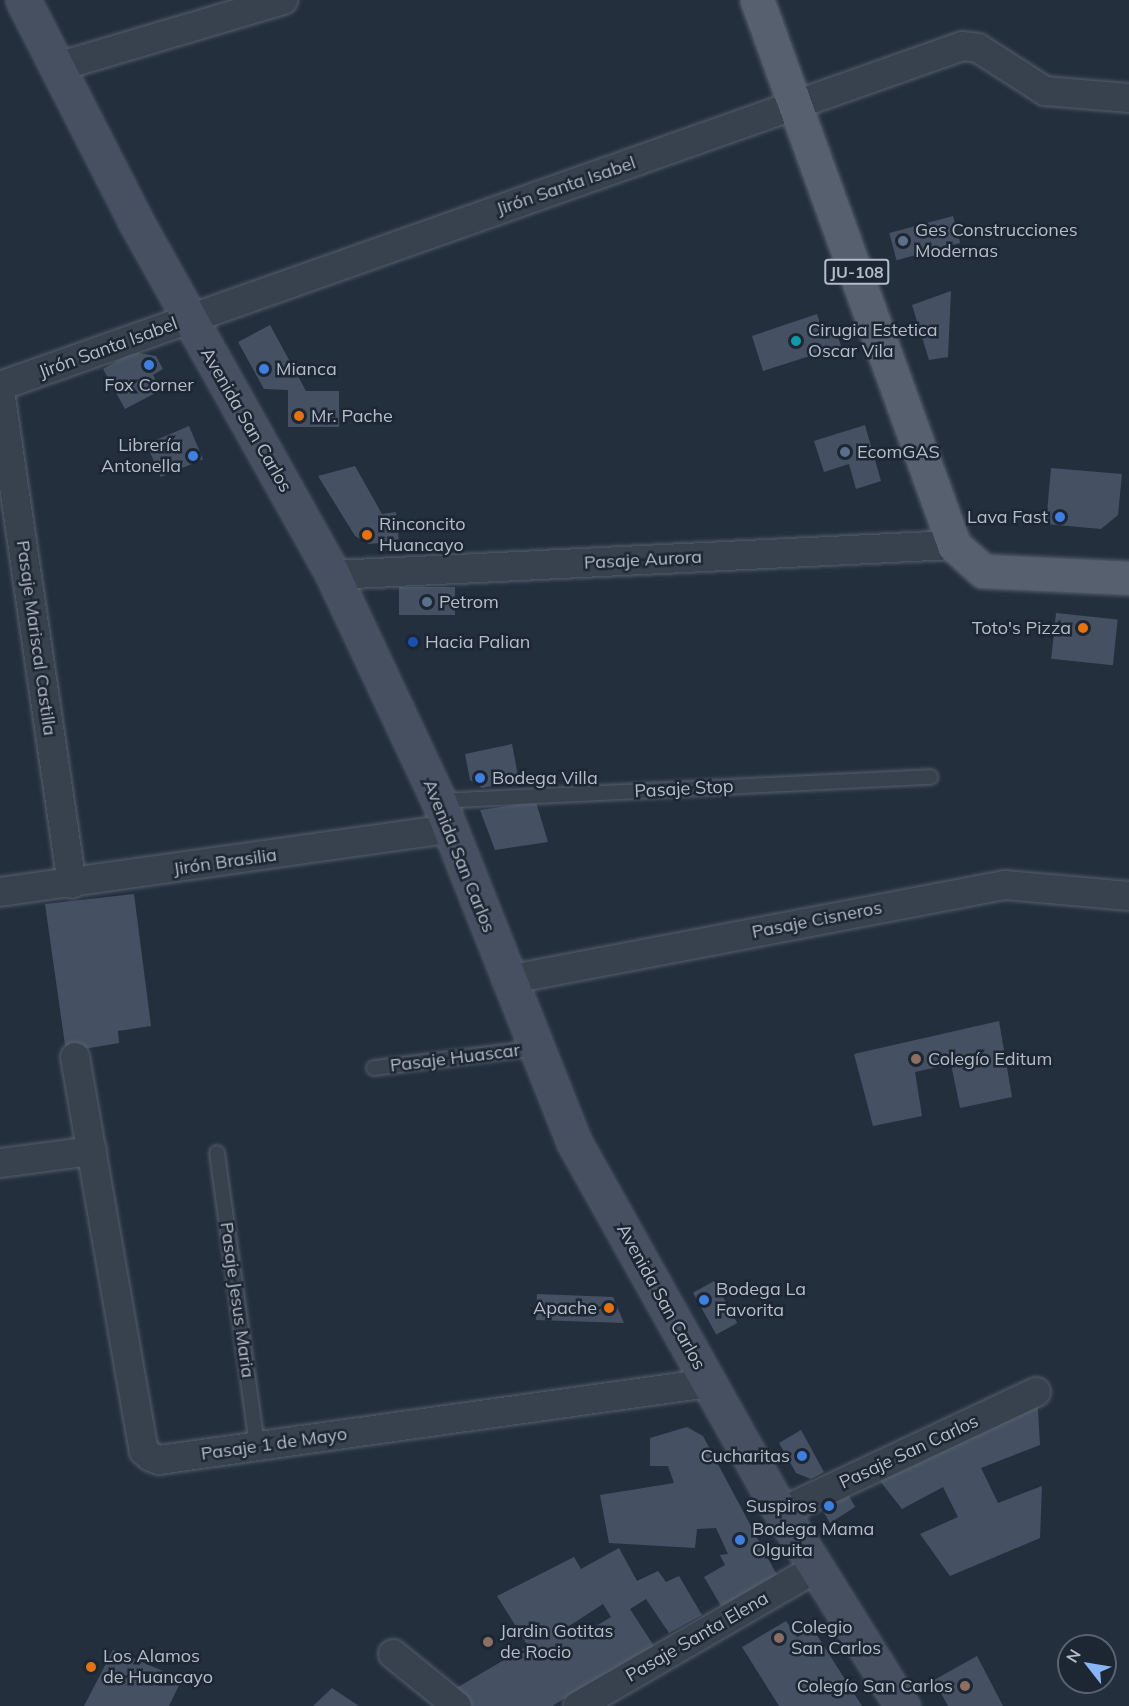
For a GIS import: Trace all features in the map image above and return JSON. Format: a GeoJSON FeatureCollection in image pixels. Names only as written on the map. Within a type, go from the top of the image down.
{"type":"FeatureCollection","features":[{"type":"Feature","properties":{"kind":"main road","name":"Avenida San Carlos"},"geometry":{"type":"LineString","coordinates":[[23,0],[189,319],[333,575],[444,815],[507,980],[574,1142],[781,1512],[902,1706]]}},
{"type":"Feature","properties":{"kind":"main road","name":"JU-108"},"geometry":{"type":"LineString","coordinates":[[757,0],[798,104],[954,545],[983,571],[1129,578]]}},
{"type":"Feature","properties":{"kind":"street"},"geometry":{"type":"LineString","coordinates":[[57,67],[283,0]]}},
{"type":"Feature","properties":{"kind":"street","name":"Jirón Santa Isabel"},"geometry":{"type":"LineString","coordinates":[[0,386],[962,46],[984,51],[1045,91],[1129,98]]}},
{"type":"Feature","properties":{"kind":"street","name":"Pasaje Mariscal Castilla"},"geometry":{"type":"LineString","coordinates":[[0,391],[72,884]]}},
{"type":"Feature","properties":{"kind":"street","name":"Pasaje Aurora"},"geometry":{"type":"LineString","coordinates":[[333,575],[954,545]]}},
{"type":"Feature","properties":{"kind":"street","name":"Jirón Brasilia"},"geometry":{"type":"LineString","coordinates":[[0,892],[72,884],[444,815]]}},
{"type":"Feature","properties":{"kind":"street","name":"Pasaje Cisneros"},"geometry":{"type":"LineString","coordinates":[[507,980],[1005,885],[1129,896]]}},
{"type":"Feature","properties":{"kind":"street","name":"Pasaje 1 de Mayo"},"geometry":{"type":"LineString","coordinates":[[75,1057],[144,1451],[159,1460],[709,1383]]}},
{"type":"Feature","properties":{"kind":"street"},"geometry":{"type":"LineString","coordinates":[[0,1163],[92,1151]]}},
{"type":"Feature","properties":{"kind":"street","name":"Pasaje San Carlos"},"geometry":{"type":"LineString","coordinates":[[781,1512],[1036,1392]]}},
{"type":"Feature","properties":{"kind":"street","name":"Pasaje Santa Elena"},"geometry":{"type":"LineString","coordinates":[[578,1706],[816,1568]]}},
{"type":"Feature","properties":{"kind":"street"},"geometry":{"type":"LineString","coordinates":[[393,1654],[457,1706]]}},
{"type":"Feature","properties":{"kind":"lane","name":"Pasaje Stop"},"geometry":{"type":"LineString","coordinates":[[444,815],[930,777]]}},
{"type":"Feature","properties":{"kind":"lane","name":"Pasaje Huascar"},"geometry":{"type":"LineString","coordinates":[[374,1068],[536,1048]]}},
{"type":"Feature","properties":{"kind":"lane","name":"Pasaje Jesus Maria"},"geometry":{"type":"LineString","coordinates":[[217,1154],[257,1446]]}},
{"type":"Feature","properties":{"kind":"building"},"geometry":{"type":"Polygon","coordinates":[[[953,216],[960,243],[896,260],[889,233],[953,216]]]}},
{"type":"Feature","properties":{"kind":"building"},"geometry":{"type":"Polygon","coordinates":[[[951,291],[948,357],[929,360],[912,305],[951,291]]]}},
{"type":"Feature","properties":{"kind":"building","name":"Cirugia Estetica Oscar Vila"},"geometry":{"type":"Polygon","coordinates":[[[817,314],[822,329],[834,325],[841,346],[763,371],[752,336],[817,314]]]}},
{"type":"Feature","properties":{"kind":"building"},"geometry":{"type":"Polygon","coordinates":[[[270,325],[306,391],[339,391],[339,427],[288,427],[288,390],[264,389],[238,342],[270,325]]]}},
{"type":"Feature","properties":{"kind":"building"},"geometry":{"type":"Polygon","coordinates":[[[133,352],[156,356],[163,369],[153,375],[161,390],[125,409],[103,369],[133,352]]]}},
{"type":"Feature","properties":{"kind":"building","name":"EcomGAS"},"geometry":{"type":"Polygon","coordinates":[[[865,425],[881,481],[856,489],[849,464],[824,472],[814,441],[865,425]]]}},
{"type":"Feature","properties":{"kind":"building"},"geometry":{"type":"Polygon","coordinates":[[[189,426],[203,459],[161,477],[147,444],[189,426]]]}},
{"type":"Feature","properties":{"kind":"building"},"geometry":{"type":"Polygon","coordinates":[[[355,466],[382,514],[396,512],[399,541],[369,544],[355,536],[318,476],[355,466]]]}},
{"type":"Feature","properties":{"kind":"building"},"geometry":{"type":"Polygon","coordinates":[[[1051,468],[1122,474],[1118,515],[1101,529],[1046,524],[1051,468]]]}},
{"type":"Feature","properties":{"kind":"building","name":"Petrom"},"geometry":{"type":"Polygon","coordinates":[[[399,587],[455,587],[455,615],[399,615],[399,587]]]}},
{"type":"Feature","properties":{"kind":"building"},"geometry":{"type":"Polygon","coordinates":[[[1056,613],[1118,619],[1113,665],[1051,659],[1056,613]]]}},
{"type":"Feature","properties":{"kind":"building"},"geometry":{"type":"Polygon","coordinates":[[[512,744],[519,781],[482,788],[470,780],[465,754],[512,744]]]}},
{"type":"Feature","properties":{"kind":"building"},"geometry":{"type":"Polygon","coordinates":[[[536,802],[548,842],[495,850],[480,810],[536,802]]]}},
{"type":"Feature","properties":{"kind":"building"},"geometry":{"type":"Polygon","coordinates":[[[134,894],[151,1026],[118,1031],[119,1043],[66,1052],[45,904],[134,894]]]}},
{"type":"Feature","properties":{"kind":"building"},"geometry":{"type":"Polygon","coordinates":[[[999,1021],[1012,1097],[960,1108],[951,1064],[915,1072],[922,1116],[873,1126],[854,1054],[999,1021]]]}},
{"type":"Feature","properties":{"kind":"building"},"geometry":{"type":"Polygon","coordinates":[[[714,1281],[737,1323],[716,1335],[693,1293],[714,1281]]]}},
{"type":"Feature","properties":{"kind":"building"},"geometry":{"type":"Polygon","coordinates":[[[537,1294],[613,1297],[624,1323],[536,1320],[537,1294]]]}},
{"type":"Feature","properties":{"kind":"building"},"geometry":{"type":"Polygon","coordinates":[[[1037,1393],[1040,1445],[981,1468],[998,1503],[1042,1486],[1040,1538],[950,1576],[920,1534],[958,1517],[943,1487],[902,1509],[872,1471],[1037,1393]]]}},
{"type":"Feature","properties":{"kind":"building"},"geometry":{"type":"Polygon","coordinates":[[[687,1427],[703,1436],[778,1577],[724,1611],[704,1577],[725,1565],[720,1555],[728,1554],[716,1528],[697,1529],[695,1548],[609,1543],[600,1495],[674,1483],[668,1466],[650,1466],[650,1438],[687,1427]]]}},
{"type":"Feature","properties":{"kind":"building"},"geometry":{"type":"Polygon","coordinates":[[[801,1430],[824,1472],[811,1479],[796,1473],[779,1443],[801,1430]]]}},
{"type":"Feature","properties":{"kind":"building"},"geometry":{"type":"Polygon","coordinates":[[[843,1485],[855,1507],[830,1523],[820,1506],[843,1485]]]}},
{"type":"Feature","properties":{"kind":"building"},"geometry":{"type":"Polygon","coordinates":[[[619,1548],[637,1581],[658,1571],[666,1582],[679,1576],[702,1615],[669,1633],[646,1599],[630,1609],[654,1646],[552,1706],[472,1706],[453,1690],[528,1646],[497,1596],[574,1557],[581,1569],[619,1548]],[[603,1604],[566,1628],[573,1640],[611,1617],[603,1604]]]}},
{"type":"Feature","properties":{"kind":"building"},"geometry":{"type":"Polygon","coordinates":[[[786,1621],[797,1637],[813,1629],[862,1706],[779,1706],[742,1647],[786,1621]]]}},
{"type":"Feature","properties":{"kind":"building"},"geometry":{"type":"Polygon","coordinates":[[[113,1650],[182,1679],[169,1706],[84,1706],[113,1650]]]}},
{"type":"Feature","properties":{"kind":"building","name":"Colegío San Carlos"},"geometry":{"type":"Polygon","coordinates":[[[977,1656],[1003,1706],[948,1706],[934,1680],[977,1656]]]}},
{"type":"Feature","properties":{"kind":"building"},"geometry":{"type":"Polygon","coordinates":[[[332,1688],[359,1706],[313,1706],[332,1688]]]}},
{"type":"Feature","properties":{"kind":"place","name":"Ges Construcciones Modernas"},"geometry":{"type":"Point","coordinates":[903,241]}},
{"type":"Feature","properties":{"kind":"place","name":"Cirugia Estetica Oscar Vila"},"geometry":{"type":"Point","coordinates":[796,341]}},
{"type":"Feature","properties":{"kind":"place","name":"Fox Corner"},"geometry":{"type":"Point","coordinates":[149,365]}},
{"type":"Feature","properties":{"kind":"place","name":"Mianca"},"geometry":{"type":"Point","coordinates":[264,369]}},
{"type":"Feature","properties":{"kind":"place","name":"Mr. Pache"},"geometry":{"type":"Point","coordinates":[299,416]}},
{"type":"Feature","properties":{"kind":"place","name":"EcomGAS"},"geometry":{"type":"Point","coordinates":[845,452]}},
{"type":"Feature","properties":{"kind":"place","name":"Librería Antonella"},"geometry":{"type":"Point","coordinates":[193,456]}},
{"type":"Feature","properties":{"kind":"place","name":"Lava Fast"},"geometry":{"type":"Point","coordinates":[1060,517]}},
{"type":"Feature","properties":{"kind":"place","name":"Rinconcito Huancayo"},"geometry":{"type":"Point","coordinates":[367,535]}},
{"type":"Feature","properties":{"kind":"place","name":"Petrom"},"geometry":{"type":"Point","coordinates":[427,602]}},
{"type":"Feature","properties":{"kind":"place","name":"Toto's Pizza"},"geometry":{"type":"Point","coordinates":[1083,628]}},
{"type":"Feature","properties":{"kind":"place","name":"Hacia Palian"},"geometry":{"type":"Point","coordinates":[413,642]}},
{"type":"Feature","properties":{"kind":"place","name":"Bodega Villa"},"geometry":{"type":"Point","coordinates":[480,778]}},
{"type":"Feature","properties":{"kind":"place","name":"Colegío Editum"},"geometry":{"type":"Point","coordinates":[916,1059]}},
{"type":"Feature","properties":{"kind":"place","name":"Bodega La Favorita"},"geometry":{"type":"Point","coordinates":[704,1300]}},
{"type":"Feature","properties":{"kind":"place","name":"Apache"},"geometry":{"type":"Point","coordinates":[609,1308]}},
{"type":"Feature","properties":{"kind":"place","name":"Cucharitas"},"geometry":{"type":"Point","coordinates":[802,1456]}},
{"type":"Feature","properties":{"kind":"place","name":"Suspiros"},"geometry":{"type":"Point","coordinates":[829,1506]}},
{"type":"Feature","properties":{"kind":"place","name":"Bodega Mama Olguita"},"geometry":{"type":"Point","coordinates":[740,1540]}},
{"type":"Feature","properties":{"kind":"place","name":"Colegio San Carlos"},"geometry":{"type":"Point","coordinates":[779,1638]}},
{"type":"Feature","properties":{"kind":"place","name":"Jardin Gotitas de Rocio"},"geometry":{"type":"Point","coordinates":[488,1642]}},
{"type":"Feature","properties":{"kind":"place","name":"Los Alamos de Huancayo"},"geometry":{"type":"Point","coordinates":[91,1667]}},
{"type":"Feature","properties":{"kind":"place","name":"Colegío San Carlos"},"geometry":{"type":"Point","coordinates":[965,1686]}}]}
